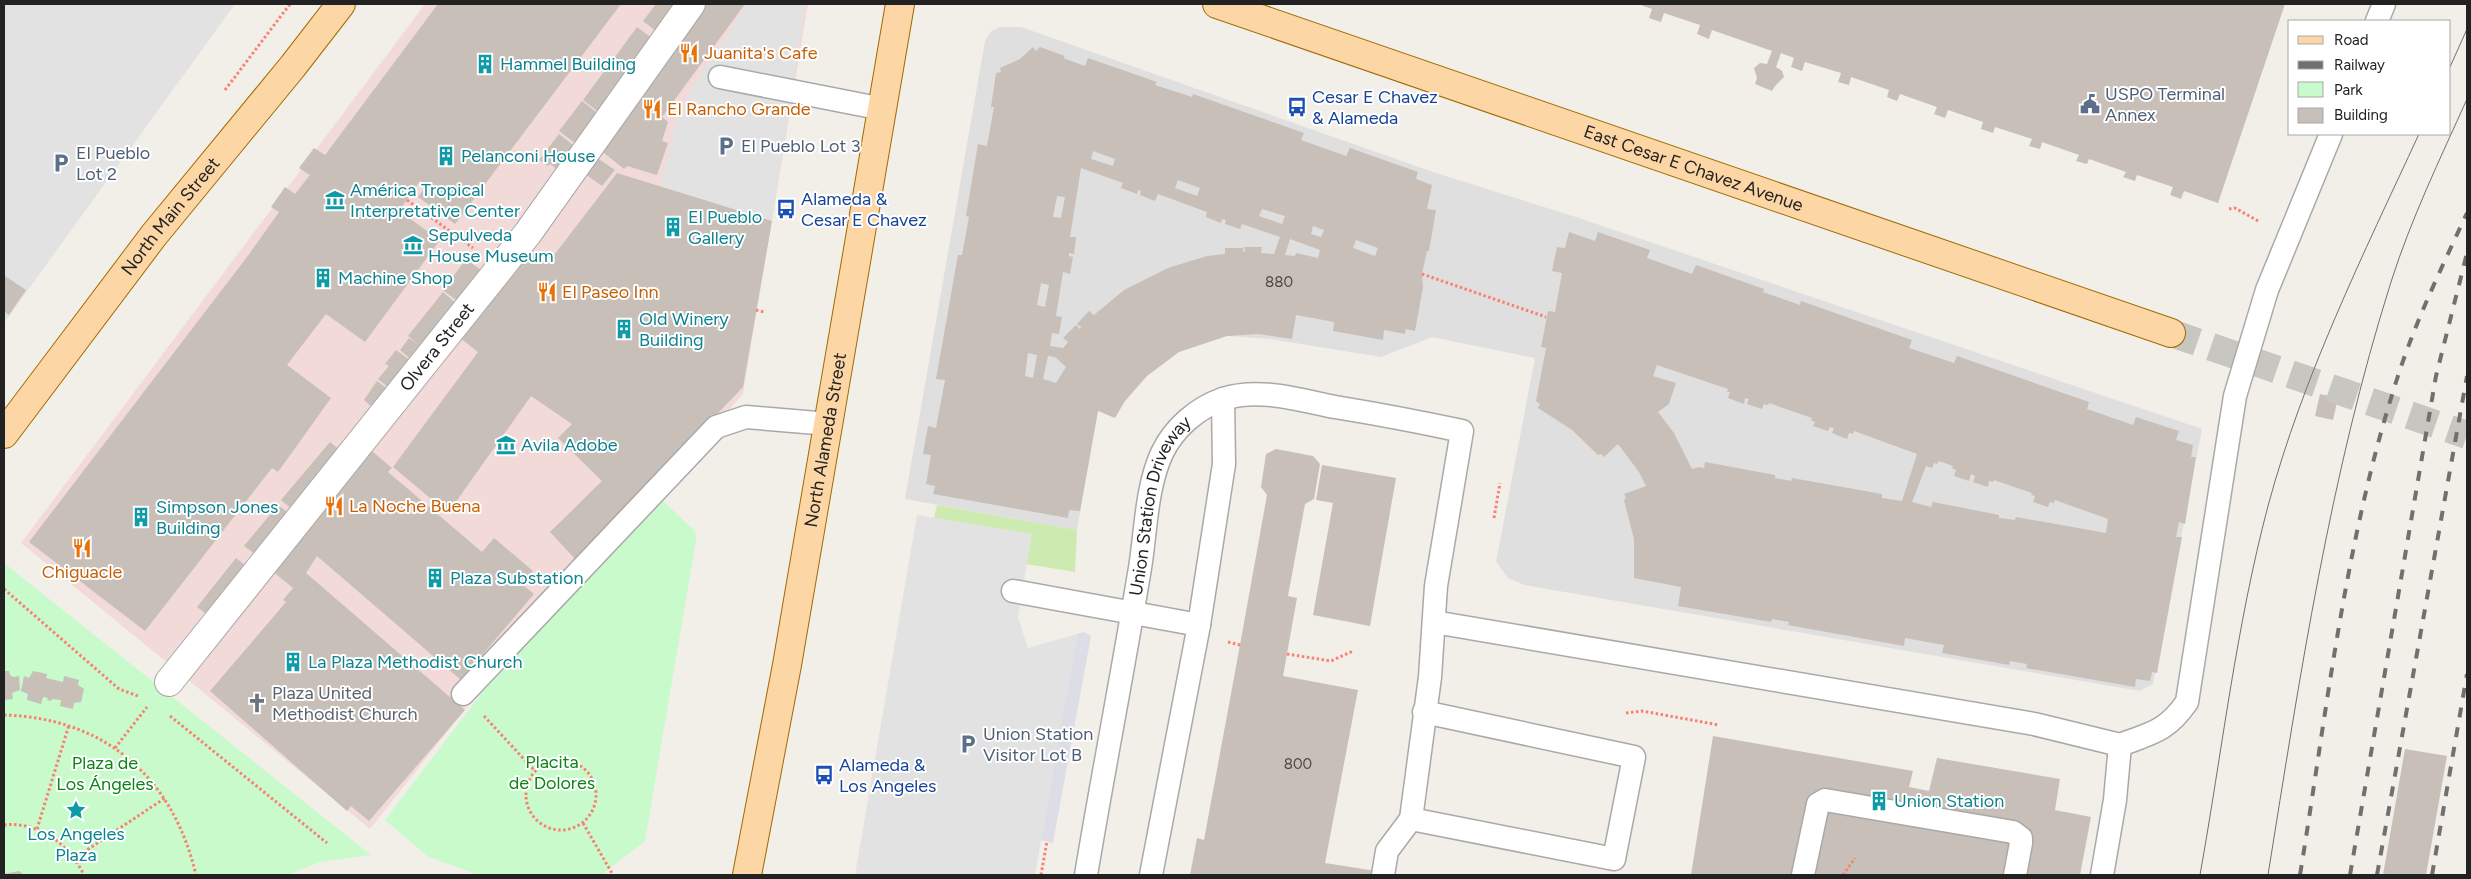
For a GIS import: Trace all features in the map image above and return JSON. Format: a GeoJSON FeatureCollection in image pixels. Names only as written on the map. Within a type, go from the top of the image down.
{"type":"FeatureCollection","features":[{"type":"Feature","properties":{"kind":"main road","name":"North Main Street"},"geometry":{"type":"LineString","coordinates":[[4,434],[154,235],[293,66],[341,4]]}},
{"type":"Feature","properties":{"kind":"main road","name":"North Alameda Street"},"geometry":{"type":"LineString","coordinates":[[747,875],[787,665],[900,4]]}},
{"type":"Feature","properties":{"kind":"main road","name":"East Cesar E Chavez Avenue"},"geometry":{"type":"LineString","coordinates":[[1217,4],[2171,333]]}},
{"type":"Feature","properties":{"kind":"street","name":"Olvera Street"},"geometry":{"type":"LineString","coordinates":[[169,682],[500,268],[533,225],[691,4]]}},
{"type":"Feature","properties":{"kind":"lane"},"geometry":{"type":"LineString","coordinates":[[2377,20],[2384,4]]}},
{"type":"Feature","properties":{"kind":"lane"},"geometry":{"type":"LineString","coordinates":[[720,77],[883,109]]}},
{"type":"Feature","properties":{"kind":"lane"},"geometry":{"type":"LineString","coordinates":[[1383,875],[1387,851],[1411,819],[1430,677],[1434,622],[2034,724],[2120,745],[2158,732],[2175,719],[2187,702],[2235,396],[2267,290],[2331,135]]}},
{"type":"Feature","properties":{"kind":"lane","name":"Union Station Driveway"},"geometry":{"type":"LineString","coordinates":[[1086,875],[1132,612],[1153,478],[1162,452],[1176,430],[1200,409],[1223,399],[1244,394],[1264,394],[1462,431],[1436,586],[1434,622]]}},
{"type":"Feature","properties":{"kind":"lane"},"geometry":{"type":"LineString","coordinates":[[1151,875],[1199,625],[1224,464],[1223,399]]}},
{"type":"Feature","properties":{"kind":"lane"},"geometry":{"type":"LineString","coordinates":[[463,694],[716,427],[746,416],[829,424]]}},
{"type":"Feature","properties":{"kind":"lane"},"geometry":{"type":"LineString","coordinates":[[1013,591],[1199,625]]}},
{"type":"Feature","properties":{"kind":"lane"},"geometry":{"type":"LineString","coordinates":[[1411,819],[1614,859],[1634,757],[1424,712]]}},
{"type":"Feature","properties":{"kind":"lane"},"geometry":{"type":"LineString","coordinates":[[2102,875],[2115,800],[2120,745]]}},
{"type":"Feature","properties":{"kind":"lane"},"geometry":{"type":"LineString","coordinates":[[1803,875],[1818,804],[1826,800],[1832,800],[2013,832],[2021,838],[2015,875]]}},
{"type":"Feature","properties":{"kind":"path"},"geometry":{"type":"LineString","coordinates":[[407,200],[500,268]]}},
{"type":"Feature","properties":{"kind":"path"},"geometry":{"type":"LineString","coordinates":[[2229,209],[2235,208],[2262,223]]}},
{"type":"Feature","properties":{"kind":"path"},"geometry":{"type":"LineString","coordinates":[[1422,274],[1546,317]]}},
{"type":"Feature","properties":{"kind":"path"},"geometry":{"type":"LineString","coordinates":[[756,310],[764,312]]}},
{"type":"Feature","properties":{"kind":"path"},"geometry":{"type":"LineString","coordinates":[[1494,518],[1500,483]]}},
{"type":"Feature","properties":{"kind":"path"},"geometry":{"type":"LineString","coordinates":[[1287,654],[1331,662],[1353,651]]}},
{"type":"Feature","properties":{"kind":"path"},"geometry":{"type":"LineString","coordinates":[[115,748],[169,682]]}},
{"type":"Feature","properties":{"kind":"path"},"geometry":{"type":"LineString","coordinates":[[463,694],[535,771]]}},
{"type":"Feature","properties":{"kind":"path"},"geometry":{"type":"LineString","coordinates":[[1626,714],[1642,712],[1720,725]]}},
{"type":"Feature","properties":{"kind":"path"},"geometry":{"type":"LineString","coordinates":[[4,715],[31,716],[70,725],[115,748],[142,771],[165,798],[179,822],[190,849],[196,875]]}},
{"type":"Feature","properties":{"kind":"path"},"geometry":{"type":"LineString","coordinates":[[37,829],[70,725]]}},
{"type":"Feature","properties":{"kind":"path"},"geometry":{"type":"LineString","coordinates":[[567,760],[578,764],[588,771],[597,792],[596,804],[591,815],[583,823],[561,830],[549,828],[539,823],[526,804],[528,780],[535,771],[550,762],[567,760]]}},
{"type":"Feature","properties":{"kind":"path"},"geometry":{"type":"LineString","coordinates":[[76,858],[165,798]]}},
{"type":"Feature","properties":{"kind":"path"},"geometry":{"type":"LineString","coordinates":[[583,823],[613,875]]}},
{"type":"Feature","properties":{"kind":"path"},"geometry":{"type":"LineString","coordinates":[[4,825],[37,829],[58,841],[76,858],[84,875]]}},
{"type":"Feature","properties":{"kind":"path"},"geometry":{"type":"LineString","coordinates":[[1041,875],[1047,842]]}},
{"type":"Feature","properties":{"kind":"path"},"geometry":{"type":"LineString","coordinates":[[1843,875],[1855,858]]}},
{"type":"Feature","properties":{"kind":"shaded area","name":"El Pueblo Lot 2"},"geometry":{"type":"Polygon","coordinates":[[[4,4],[235,4],[4,323],[4,4]]]}},
{"type":"Feature","properties":{"kind":"shaded area"},"geometry":{"type":"Polygon","coordinates":[[[425,4],[808,4],[743,394],[485,684],[370,829],[21,543],[425,4]]]}},
{"type":"Feature","properties":{"kind":"shaded area","name":"El Pueblo Lot 3"},"geometry":{"type":"Polygon","coordinates":[[[747,4],[805,4],[772,221],[660,186],[680,107],[747,4]]]}},
{"type":"Feature","properties":{"kind":"shaded area"},"geometry":{"type":"Polygon","coordinates":[[[1000,27],[1021,27],[1433,172],[1579,218],[2202,429],[2153,684],[2140,691],[1524,585],[1508,578],[1496,562],[1535,358],[1432,337],[1381,357],[1270,339],[1227,336],[1186,345],[1098,411],[1077,530],[905,499],[985,41],[990,32],[1000,27]]]}},
{"type":"Feature","properties":{"kind":"shaded area","name":"Union Station Visitor Lot B"},"geometry":{"type":"Polygon","coordinates":[[[917,515],[1032,534],[1018,617],[1028,648],[1077,634],[1035,875],[855,875],[917,515]]]}},
{"type":"Feature","properties":{"kind":"shaded area"},"geometry":{"type":"Polygon","coordinates":[[[1084,632],[1091,636],[1053,843],[1041,840],[1077,634],[1084,632]]]}},
{"type":"Feature","properties":{"kind":"green space","name":"Placita de Dolores"},"geometry":{"type":"Polygon","coordinates":[[[662,500],[695,531],[696,540],[645,841],[601,875],[478,875],[427,856],[385,820],[488,685],[662,500]]]}},
{"type":"Feature","properties":{"kind":"green space"},"geometry":{"type":"Polygon","coordinates":[[[937,505],[1077,530],[1075,572],[1026,564],[1031,534],[934,518],[937,505]]]}},
{"type":"Feature","properties":{"kind":"green space","name":"Plaza de Los Ángeles"},"geometry":{"type":"Polygon","coordinates":[[[4,563],[371,855],[320,862],[288,875],[4,875],[4,563]]]}},
{"type":"Feature","properties":{"kind":"building"},"geometry":{"type":"Polygon","coordinates":[[[438,4],[621,4],[455,224],[418,197],[426,186],[420,181],[399,211],[440,240],[365,342],[326,314],[287,365],[331,398],[278,472],[272,468],[145,631],[29,542],[247,257],[279,212],[271,207],[285,187],[295,194],[310,175],[299,168],[314,148],[325,155],[438,4]]]}},
{"type":"Feature","properties":{"kind":"building"},"geometry":{"type":"Polygon","coordinates":[[[656,4],[685,4],[662,36],[643,21],[656,4]]]}},
{"type":"Feature","properties":{"kind":"building"},"geometry":{"type":"Polygon","coordinates":[[[702,4],[745,4],[662,117],[668,122],[662,141],[668,143],[657,175],[627,166],[624,169],[598,148],[702,4]]]}},
{"type":"Feature","properties":{"kind":"building","name":"USPO Terminal Annex"},"geometry":{"type":"Polygon","coordinates":[[[1638,4],[2285,4],[2218,203],[2184,191],[2181,199],[2170,195],[2173,187],[2137,175],[2135,181],[2123,177],[2126,172],[2089,159],[2087,164],[2076,161],[2079,155],[2042,142],[2040,149],[2029,146],[2032,139],[1995,127],[1993,133],[1981,129],[1983,122],[1948,110],[1945,118],[1934,114],[1937,107],[1900,94],[1897,101],[1887,97],[1889,90],[1851,77],[1849,85],[1838,82],[1841,73],[1805,62],[1802,71],[1791,67],[1794,58],[1781,53],[1776,67],[1782,71],[1784,77],[1772,91],[1755,84],[1757,78],[1754,68],[1760,63],[1767,64],[1772,51],[1712,30],[1709,39],[1697,34],[1700,25],[1664,13],[1661,22],[1649,18],[1652,9],[1638,4]]]}},
{"type":"Feature","properties":{"kind":"building"},"geometry":{"type":"Polygon","coordinates":[[[637,27],[657,42],[604,116],[583,100],[637,27]]]}},
{"type":"Feature","properties":{"kind":"building"},"geometry":{"type":"Polygon","coordinates":[[[1033,47],[1036,51],[1040,47],[1085,66],[1088,58],[1157,82],[1155,85],[1192,97],[1193,94],[1304,133],[1301,140],[1346,156],[1350,148],[1418,172],[1416,179],[1432,185],[1427,209],[1436,210],[1429,251],[1427,251],[1422,274],[1423,287],[1415,331],[1406,329],[1405,334],[1384,330],[1383,340],[1333,331],[1334,322],[1296,315],[1292,339],[1259,334],[1227,336],[1179,352],[1147,376],[1125,401],[1115,418],[1098,411],[1080,511],[1069,510],[1068,518],[933,494],[935,486],[926,484],[931,455],[923,454],[928,426],[936,428],[945,380],[936,379],[958,255],[962,255],[969,217],[966,216],[978,144],[987,146],[994,107],[991,107],[996,73],[1001,72],[1000,68],[1020,59],[1033,47]],[[1093,151],[1091,159],[1113,166],[1115,159],[1093,151]],[[1081,168],[1070,237],[1076,237],[1074,254],[1069,253],[1069,256],[1073,257],[1070,274],[1063,272],[1056,316],[1062,317],[1059,334],[1052,333],[1050,346],[1063,348],[1068,342],[1063,338],[1076,325],[1080,329],[1081,327],[1077,324],[1089,311],[1094,315],[1124,290],[1168,268],[1207,256],[1225,254],[1225,248],[1243,248],[1243,252],[1245,252],[1244,247],[1262,247],[1261,253],[1274,254],[1280,237],[1242,224],[1240,229],[1225,224],[1226,220],[1222,219],[1221,223],[1206,217],[1207,212],[1158,194],[1155,201],[1140,195],[1141,191],[1138,190],[1137,194],[1121,188],[1123,183],[1081,168]],[[1178,180],[1175,188],[1197,196],[1200,188],[1178,180]],[[1057,196],[1053,217],[1061,218],[1065,197],[1057,196]],[[1262,209],[1259,216],[1282,224],[1285,216],[1262,209]],[[1313,226],[1311,234],[1321,237],[1324,230],[1313,226]],[[1290,239],[1285,255],[1295,256],[1296,253],[1318,258],[1320,250],[1290,239]],[[1356,240],[1353,248],[1375,256],[1378,248],[1356,240]],[[1041,283],[1037,305],[1045,307],[1049,285],[1041,283]],[[1028,353],[1025,376],[1033,378],[1037,355],[1028,353]],[[1048,356],[1043,379],[1056,383],[1066,367],[1055,357],[1048,356]]]}},
{"type":"Feature","properties":{"kind":"building"},"geometry":{"type":"Polygon","coordinates":[[[582,101],[604,118],[579,146],[559,131],[582,101]]]}},
{"type":"Feature","properties":{"kind":"building"},"geometry":{"type":"Polygon","coordinates":[[[559,134],[578,149],[561,172],[550,164],[548,166],[539,160],[559,134]]]}},
{"type":"Feature","properties":{"kind":"building"},"geometry":{"type":"Polygon","coordinates":[[[596,157],[615,170],[602,186],[584,173],[596,157]]]}},
{"type":"Feature","properties":{"kind":"building"},"geometry":{"type":"Polygon","coordinates":[[[617,173],[772,221],[743,387],[577,561],[550,532],[602,481],[558,438],[572,424],[531,396],[448,513],[393,467],[478,352],[459,337],[522,249],[548,263],[617,173]]]}},
{"type":"Feature","properties":{"kind":"building"},"geometry":{"type":"Polygon","coordinates":[[[1569,232],[1595,241],[1598,232],[1650,250],[1647,258],[1692,274],[1696,265],[1764,289],[1763,292],[1800,305],[1801,301],[1912,340],[1909,348],[1954,363],[1957,356],[2089,402],[2087,409],[2133,425],[2136,417],[2179,431],[2176,440],[2193,445],[2191,457],[2196,457],[2185,524],[2179,522],[2176,537],[2182,537],[2157,673],[2152,672],[2150,681],[2136,679],[2135,687],[2026,668],[2027,664],[2010,661],[2009,665],[1942,653],[1944,645],[1905,638],[1904,646],[1788,625],[1789,622],[1772,619],[1771,622],[1678,606],[1681,587],[1634,578],[1634,539],[1624,494],[1646,486],[1639,472],[1618,444],[1604,457],[1601,454],[1598,455],[1572,430],[1538,408],[1540,404],[1536,401],[1546,348],[1541,347],[1548,311],[1555,312],[1562,273],[1552,271],[1557,247],[1565,248],[1569,232]],[[1657,365],[1653,376],[1676,383],[1669,404],[1658,412],[1674,433],[1692,469],[1704,468],[1705,462],[1775,475],[1775,478],[1791,481],[1792,478],[1882,494],[1882,498],[1902,501],[1917,454],[1854,431],[1853,434],[1849,433],[1847,439],[1832,433],[1834,428],[1830,427],[1828,431],[1813,426],[1815,422],[1811,420],[1812,418],[1769,403],[1768,405],[1764,404],[1762,409],[1747,404],[1749,399],[1745,398],[1744,404],[1728,398],[1730,392],[1727,392],[1728,389],[1657,365]],[[1939,461],[1937,464],[1934,463],[1932,468],[1926,466],[1912,502],[1931,507],[1933,502],[1999,515],[1999,518],[2015,520],[2016,517],[2106,533],[2108,519],[2055,500],[2054,503],[2050,502],[2048,507],[2033,502],[2035,496],[2031,495],[2032,493],[1994,480],[1993,482],[1989,481],[1988,487],[1973,482],[1975,476],[1971,474],[1969,481],[1954,476],[1956,470],[1952,468],[1953,466],[1939,461]]]}},
{"type":"Feature","properties":{"kind":"building"},"geometry":{"type":"Polygon","coordinates":[[[466,259],[485,273],[461,304],[443,290],[466,259]]]}},
{"type":"Feature","properties":{"kind":"building"},"geometry":{"type":"Polygon","coordinates":[[[5,276],[26,290],[9,315],[4,311],[5,276]]]}},
{"type":"Feature","properties":{"kind":"building"},"geometry":{"type":"Polygon","coordinates":[[[443,292],[458,305],[425,350],[408,336],[443,292]]]}},
{"type":"Feature","properties":{"kind":"building"},"geometry":{"type":"Polygon","coordinates":[[[409,338],[423,348],[413,361],[400,350],[409,338]]]}},
{"type":"Feature","properties":{"kind":"building"},"geometry":{"type":"Polygon","coordinates":[[[396,350],[415,364],[393,391],[378,379],[389,366],[385,364],[396,350]]]}},
{"type":"Feature","properties":{"kind":"building"},"geometry":{"type":"Polygon","coordinates":[[[377,381],[393,393],[374,409],[364,400],[377,381]]]}},
{"type":"Feature","properties":{"kind":"building"},"geometry":{"type":"Polygon","coordinates":[[[2320,394],[2338,398],[2333,420],[2315,416],[2320,394]]]}},
{"type":"Feature","properties":{"kind":"building"},"geometry":{"type":"Polygon","coordinates":[[[330,442],[346,455],[298,514],[281,500],[330,442]]]}},
{"type":"Feature","properties":{"kind":"building"},"geometry":{"type":"Polygon","coordinates":[[[367,447],[392,468],[388,472],[482,552],[494,538],[533,571],[522,584],[534,594],[461,680],[317,556],[306,573],[465,710],[369,821],[351,806],[347,811],[210,691],[286,602],[283,600],[293,588],[271,570],[367,447]]]}},
{"type":"Feature","properties":{"kind":"building"},"geometry":{"type":"Polygon","coordinates":[[[1276,449],[1313,456],[1320,464],[1314,499],[1305,504],[1288,596],[1297,598],[1283,676],[1358,690],[1325,863],[1376,871],[1375,875],[1190,875],[1197,838],[1204,840],[1240,645],[1267,495],[1261,487],[1266,454],[1276,449]]]}},
{"type":"Feature","properties":{"kind":"building"},"geometry":{"type":"Polygon","coordinates":[[[1322,465],[1396,478],[1370,626],[1313,615],[1333,503],[1316,500],[1322,465]]]}},
{"type":"Feature","properties":{"kind":"building"},"geometry":{"type":"Polygon","coordinates":[[[278,505],[295,518],[262,559],[244,546],[278,505]]]}},
{"type":"Feature","properties":{"kind":"building"},"geometry":{"type":"Polygon","coordinates":[[[236,558],[253,571],[216,621],[197,607],[236,558]]]}},
{"type":"Feature","properties":{"kind":"building"},"geometry":{"type":"Polygon","coordinates":[[[4,671],[9,671],[13,677],[19,676],[20,690],[12,693],[13,699],[4,700],[4,671]]]}},
{"type":"Feature","properties":{"kind":"building"},"geometry":{"type":"Polygon","coordinates":[[[33,671],[47,674],[46,678],[63,682],[64,676],[79,680],[78,685],[84,689],[81,702],[74,703],[73,709],[60,706],[61,700],[52,699],[51,701],[43,697],[41,704],[27,700],[28,694],[21,691],[24,676],[29,678],[33,671]]]}},
{"type":"Feature","properties":{"kind":"building","name":"Union Station"},"geometry":{"type":"Polygon","coordinates":[[[1713,736],[1913,771],[1909,787],[1929,791],[1937,758],[2060,779],[2055,810],[2091,817],[2080,875],[1691,875],[1713,736]]]}},
{"type":"Feature","properties":{"kind":"building"},"geometry":{"type":"Polygon","coordinates":[[[2405,749],[2447,756],[2426,875],[2383,875],[2405,749]]]}},
{"type":"Feature","properties":{"kind":"building"},"geometry":{"type":"Polygon","coordinates":[[[19,871],[24,875],[4,875],[4,874],[19,871]]]}},
{"type":"Feature","properties":{"kind":"tunnel"},"geometry":{"type":"LineString","coordinates":[[2171,333],[2467,435]]}},
{"type":"Feature","properties":{"kind":"tram line"},"geometry":{"type":"LineString","coordinates":[[2451,65],[2467,29]]}},
{"type":"Feature","properties":{"kind":"tram line"},"geometry":{"type":"LineString","coordinates":[[2451,134],[2467,99]]}},
{"type":"Feature","properties":{"kind":"tram line"},"geometry":{"type":"LineString","coordinates":[[2200,875],[2247,597],[2268,506],[2282,458],[2316,363],[2419,135]]}},
{"type":"Feature","properties":{"kind":"tram line"},"geometry":{"type":"LineString","coordinates":[[2268,875],[2305,651],[2334,502],[2351,428],[2391,282],[2426,189],[2451,135]]}},
{"type":"Feature","properties":{"kind":"railway"},"geometry":{"type":"LineString","coordinates":[[2300,875],[2339,626],[2364,501],[2379,440],[2412,337],[2467,213]]}},
{"type":"Feature","properties":{"kind":"railway"},"geometry":{"type":"LineString","coordinates":[[2350,875],[2436,376],[2467,253]]}},
{"type":"Feature","properties":{"kind":"railway"},"geometry":{"type":"LineString","coordinates":[[2377,875],[2467,376]]}},
{"type":"Feature","properties":{"kind":"railway"},"geometry":{"type":"LineString","coordinates":[[2432,875],[2467,674]]}},
{"type":"Feature","properties":{"kind":"place","name":"Juanita's Cafe"},"geometry":{"type":"Point","coordinates":[689,53]}},
{"type":"Feature","properties":{"kind":"place","name":"Hammel Building"},"geometry":{"type":"Point","coordinates":[485,64]}},
{"type":"Feature","properties":{"kind":"place","name":"USPO Terminal Annex"},"geometry":{"type":"Point","coordinates":[2090,104]}},
{"type":"Feature","properties":{"kind":"place","name":"Cesar E Chavez & Alameda"},"geometry":{"type":"Point","coordinates":[1297,107]}},
{"type":"Feature","properties":{"kind":"place","name":"El Rancho Grande"},"geometry":{"type":"Point","coordinates":[652,109]}},
{"type":"Feature","properties":{"kind":"place","name":"El Pueblo Lot 3"},"geometry":{"type":"Point","coordinates":[726,146]}},
{"type":"Feature","properties":{"kind":"place","name":"Pelanconi House"},"geometry":{"type":"Point","coordinates":[446,156]}},
{"type":"Feature","properties":{"kind":"place","name":"El Pueblo Lot 2"},"geometry":{"type":"Point","coordinates":[61,163]}},
{"type":"Feature","properties":{"kind":"place","name":"América Tropical Interpretative Center"},"geometry":{"type":"Point","coordinates":[335,200]}},
{"type":"Feature","properties":{"kind":"place","name":"Alameda & Cesar E Chavez"},"geometry":{"type":"Point","coordinates":[786,209]}},
{"type":"Feature","properties":{"kind":"place","name":"El Pueblo Gallery"},"geometry":{"type":"Point","coordinates":[673,227]}},
{"type":"Feature","properties":{"kind":"place","name":"Sepulveda House Museum"},"geometry":{"type":"Point","coordinates":[413,245]}},
{"type":"Feature","properties":{"kind":"place","name":"Machine Shop"},"geometry":{"type":"Point","coordinates":[323,278]}},
{"type":"Feature","properties":{"kind":"place","name":"El Paseo Inn"},"geometry":{"type":"Point","coordinates":[547,292]}},
{"type":"Feature","properties":{"kind":"place","name":"Old Winery Building"},"geometry":{"type":"Point","coordinates":[624,329]}},
{"type":"Feature","properties":{"kind":"place","name":"Avila Adobe"},"geometry":{"type":"Point","coordinates":[506,445]}},
{"type":"Feature","properties":{"kind":"place","name":"La Noche Buena"},"geometry":{"type":"Point","coordinates":[334,506]}},
{"type":"Feature","properties":{"kind":"place","name":"Simpson Jones Building"},"geometry":{"type":"Point","coordinates":[141,517]}},
{"type":"Feature","properties":{"kind":"place","name":"Chiguacle"},"geometry":{"type":"Point","coordinates":[82,548]}},
{"type":"Feature","properties":{"kind":"place","name":"Plaza Substation"},"geometry":{"type":"Point","coordinates":[435,578]}},
{"type":"Feature","properties":{"kind":"place","name":"La Plaza Methodist Church"},"geometry":{"type":"Point","coordinates":[293,662]}},
{"type":"Feature","properties":{"kind":"place","name":"Plaza United Methodist Church"},"geometry":{"type":"Point","coordinates":[257,703]}},
{"type":"Feature","properties":{"kind":"place","name":"Union Station Visitor Lot B"},"geometry":{"type":"Point","coordinates":[968,744]}},
{"type":"Feature","properties":{"kind":"place","name":"Alameda & Los Angeles"},"geometry":{"type":"Point","coordinates":[824,775]}},
{"type":"Feature","properties":{"kind":"place","name":"Union Station"},"geometry":{"type":"Point","coordinates":[1879,801]}},
{"type":"Feature","properties":{"kind":"place","name":"Los Angeles Plaza"},"geometry":{"type":"Point","coordinates":[76,810]}}]}
